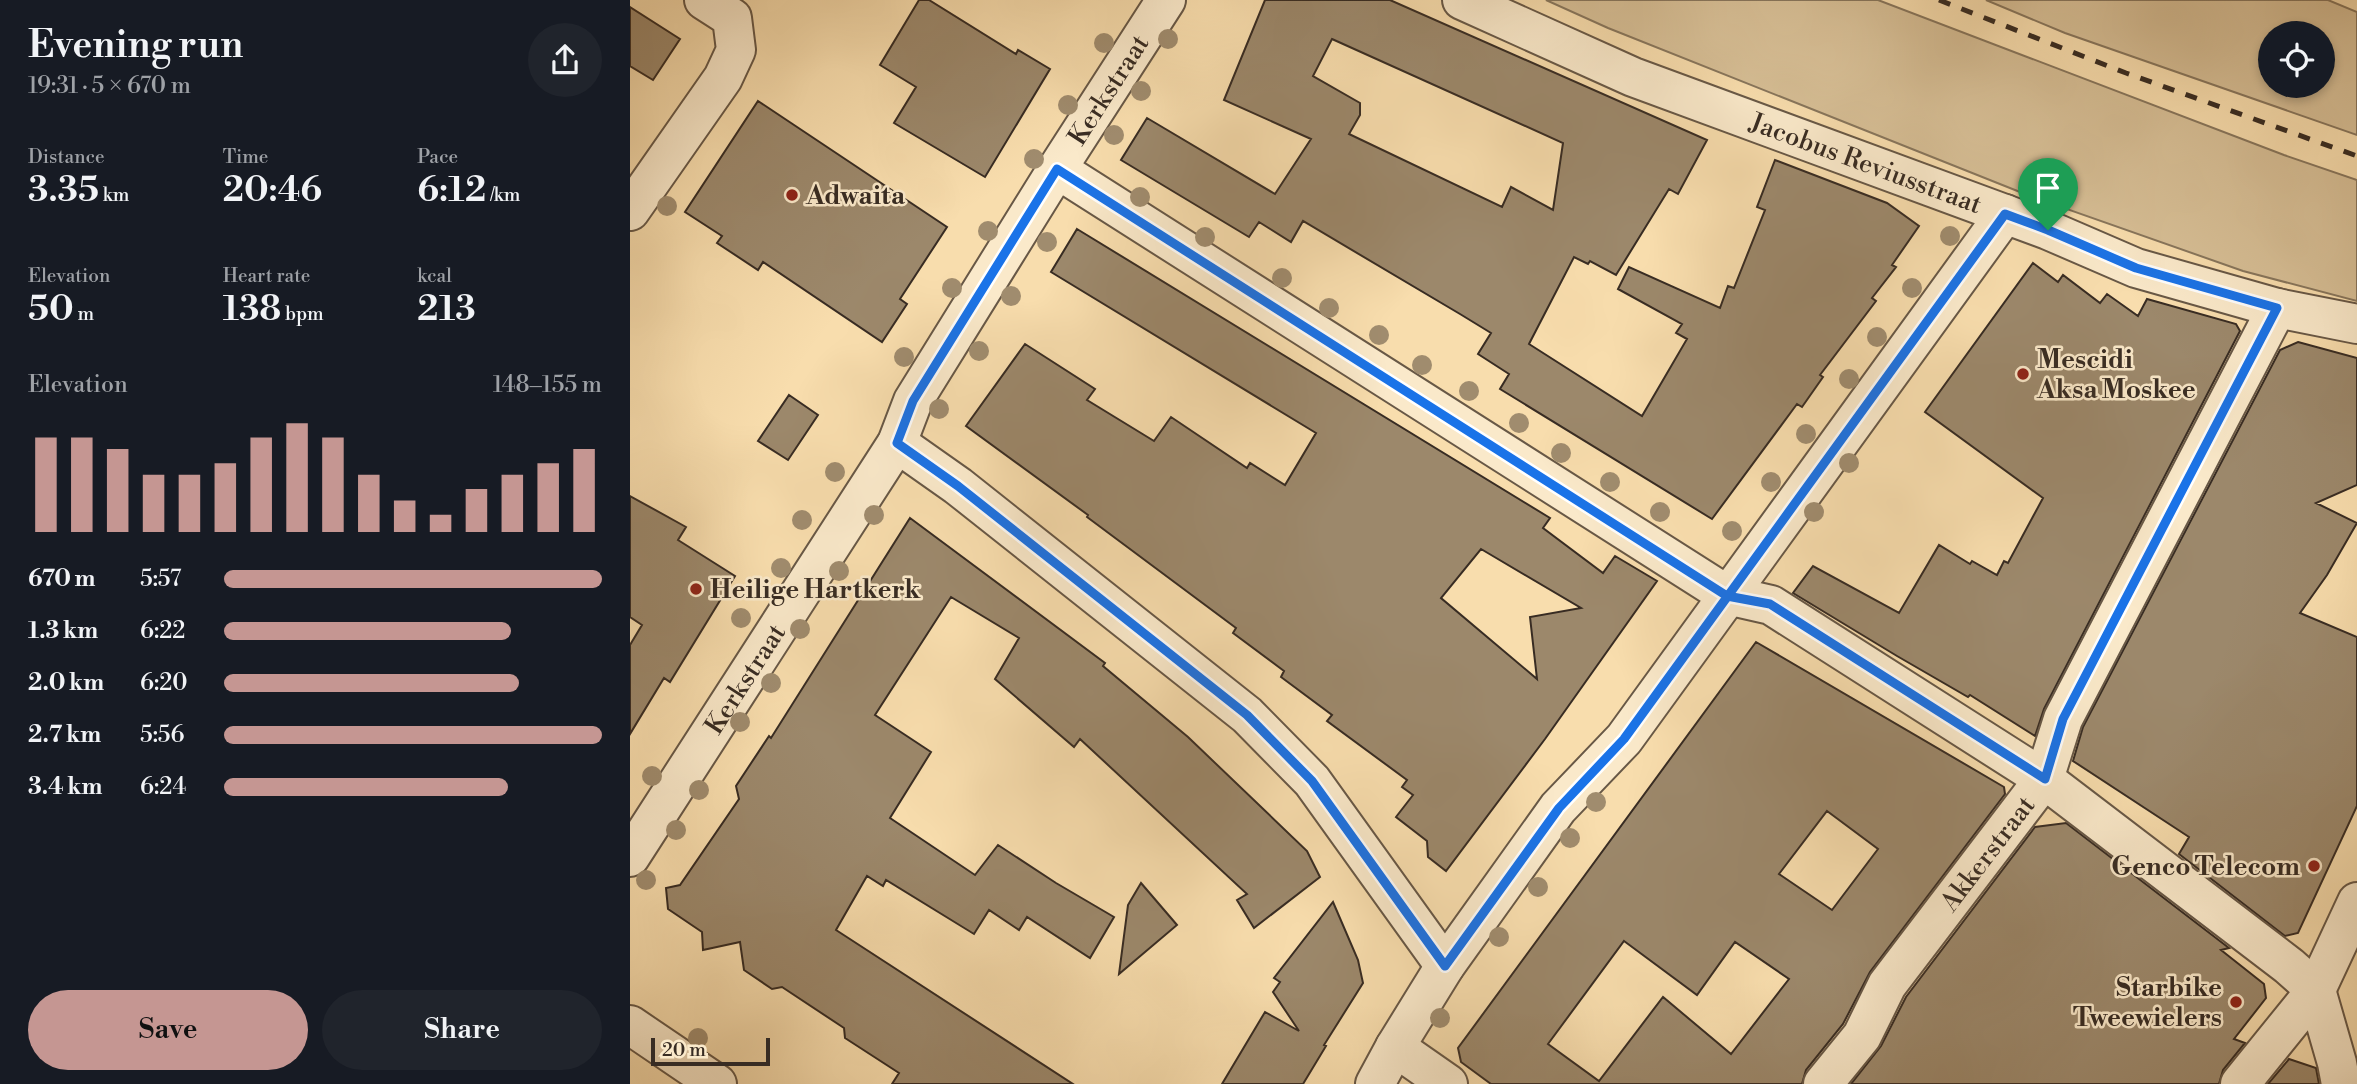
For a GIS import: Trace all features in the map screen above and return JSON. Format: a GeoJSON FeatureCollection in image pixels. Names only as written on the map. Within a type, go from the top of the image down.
{"type":"FeatureCollection","features":[{"type":"Feature","properties":{"kind":"street"},"geometry":{"type":"LineString","coordinates":[[630,211],[723,78],[736,50],[732,18],[704,0]]}},
{"type":"Feature","properties":{"kind":"street","name":"Kerkstraat"},"geometry":{"type":"LineString","coordinates":[[630,857],[897,443],[913,401],[1166,0]]}},
{"type":"Feature","properties":{"kind":"street","name":"Jacobus Reviusstraat"},"geometry":{"type":"LineString","coordinates":[[1462,0],[1633,77],[2005,214],[2136,268],[2277,308],[2357,324]]}},
{"type":"Feature","properties":{"kind":"street"},"geometry":{"type":"LineString","coordinates":[[1057,169],[1727,596],[1770,604],[2045,779],[2289,966],[2316,990],[2341,1084]]}},
{"type":"Feature","properties":{"kind":"street"},"geometry":{"type":"LineString","coordinates":[[1375,1084],[1395,1046],[1445,966],[1559,808],[1624,739],[2005,214]]}},
{"type":"Feature","properties":{"kind":"street","name":"Akkerstraat"},"geometry":{"type":"LineString","coordinates":[[1823,1084],[1862,1036],[1887,985],[2045,779],[2063,719],[2277,308]]}},
{"type":"Feature","properties":{"kind":"street"},"geometry":{"type":"LineString","coordinates":[[897,443],[958,486],[1247,715],[1312,781],[1445,966]]}},
{"type":"Feature","properties":{"kind":"street"},"geometry":{"type":"LineString","coordinates":[[2240,1084],[2316,990],[2357,902]]}},
{"type":"Feature","properties":{"kind":"street"},"geometry":{"type":"LineString","coordinates":[[630,1025],[717,1084]]}},
{"type":"Feature","properties":{"kind":"street"},"geometry":{"type":"LineString","coordinates":[[1395,1046],[1448,1084]]}},
{"type":"Feature","properties":{"kind":"shaded area"},"geometry":{"type":"Polygon","coordinates":[[[1546,0],[1878,0],[2284,155],[2357,180],[2357,301],[2243,271],[2030,196],[1608,28],[1546,0]]]}},
{"type":"Feature","properties":{"kind":"shaded area"},"geometry":{"type":"Polygon","coordinates":[[[1986,0],[2328,0],[2357,12],[2357,135],[2065,33],[1986,0]]]}},
{"type":"Feature","properties":{"kind":"building"},"geometry":{"type":"Polygon","coordinates":[[[919,0],[929,0],[1016,54],[1018,50],[1050,69],[985,177],[894,123],[916,87],[880,65],[919,0]]]}},
{"type":"Feature","properties":{"kind":"building"},"geometry":{"type":"Polygon","coordinates":[[[1265,0],[1390,0],[1707,140],[1678,194],[1669,189],[1616,275],[1590,261],[1588,264],[1574,257],[1529,344],[1642,416],[1687,339],[1676,333],[1682,324],[1618,289],[1629,267],[1720,308],[1728,286],[1734,288],[1765,210],[1757,207],[1775,160],[1887,203],[1919,226],[1892,265],[1896,267],[1872,298],[1876,301],[1820,375],[1823,377],[1802,407],[1797,404],[1712,519],[1500,389],[1509,374],[1478,354],[1491,333],[1460,314],[1303,221],[1291,242],[1259,222],[1249,237],[1121,160],[1147,118],[1275,194],[1311,139],[1224,100],[1265,0]],[[1332,39],[1313,76],[1360,103],[1360,115],[1349,134],[1502,207],[1511,187],[1553,210],[1563,143],[1332,39]]]}},
{"type":"Feature","properties":{"kind":"building"},"geometry":{"type":"Polygon","coordinates":[[[630,7],[680,39],[653,80],[630,66],[630,7]]]}},
{"type":"Feature","properties":{"kind":"building"},"geometry":{"type":"Polygon","coordinates":[[[758,101],[947,227],[900,299],[907,304],[882,342],[763,262],[758,270],[717,243],[722,236],[685,212],[758,101]]]}},
{"type":"Feature","properties":{"kind":"building"},"geometry":{"type":"Polygon","coordinates":[[[1077,229],[1550,518],[1543,528],[1603,573],[1615,556],[1657,581],[1545,739],[1446,871],[1428,857],[1427,841],[1396,817],[1413,795],[1402,787],[1407,780],[1327,721],[1332,715],[1281,677],[1284,671],[1233,633],[1236,628],[966,426],[1025,344],[1095,389],[1087,400],[1154,441],[1171,417],[1247,468],[1250,463],[1285,485],[1316,433],[1051,272],[1077,229]],[[1481,549],[1441,598],[1537,679],[1530,617],[1581,608],[1481,549]]]}},
{"type":"Feature","properties":{"kind":"building"},"geometry":{"type":"Polygon","coordinates":[[[2033,263],[2058,282],[2063,275],[2100,303],[2107,294],[2138,316],[2147,299],[2236,324],[2240,331],[2044,709],[2035,736],[1970,695],[1968,697],[1793,593],[1813,566],[1899,613],[1939,545],[1970,564],[1972,561],[1997,575],[2004,561],[2008,563],[2043,498],[1925,412],[2033,263]]]}},
{"type":"Feature","properties":{"kind":"building"},"geometry":{"type":"Polygon","coordinates":[[[2298,342],[2357,358],[2357,485],[2316,503],[2357,523],[2327,575],[2300,613],[2357,637],[2357,806],[2298,933],[2285,936],[2179,854],[2189,837],[2073,761],[2083,727],[2280,350],[2298,342]]]}},
{"type":"Feature","properties":{"kind":"building"},"geometry":{"type":"Polygon","coordinates":[[[789,395],[818,415],[788,460],[758,441],[789,395]]]}},
{"type":"Feature","properties":{"kind":"building","name":"Heilige Hartkerk"},"geometry":{"type":"Polygon","coordinates":[[[630,496],[686,527],[678,540],[735,576],[670,682],[664,678],[630,734],[630,645],[642,625],[630,617],[630,496]]]}},
{"type":"Feature","properties":{"kind":"building"},"geometry":{"type":"Polygon","coordinates":[[[910,518],[1105,663],[1103,666],[1188,737],[1307,851],[1320,877],[1254,928],[1237,900],[1247,894],[1080,739],[1074,747],[995,679],[1019,638],[951,597],[875,715],[931,752],[890,818],[975,875],[998,845],[1114,917],[1090,958],[1027,917],[1019,930],[989,910],[974,934],[886,880],[883,886],[867,876],[836,930],[1073,1084],[892,1084],[899,1073],[845,1038],[844,1028],[782,987],[772,989],[744,970],[740,942],[703,950],[702,932],[668,909],[666,888],[680,885],[739,799],[736,786],[769,736],[771,738],[910,518]]]}},
{"type":"Feature","properties":{"kind":"building"},"geometry":{"type":"Polygon","coordinates":[[[1756,642],[2004,787],[2005,794],[1870,972],[1843,1024],[1806,1070],[1802,1084],[1491,1084],[1461,1062],[1458,1048],[1756,642]],[[1827,811],[1779,874],[1832,910],[1878,849],[1827,811]],[[1624,941],[1548,1044],[1599,1081],[1663,997],[1731,1054],[1789,979],[1735,942],[1697,995],[1624,941]]]}},
{"type":"Feature","properties":{"kind":"building"},"geometry":{"type":"Polygon","coordinates":[[[2066,823],[2229,948],[2221,950],[2264,984],[2266,998],[2234,1039],[2245,1043],[2223,1070],[2219,1084],[1851,1084],[1881,1046],[1906,997],[2035,827],[2066,823]]]}},
{"type":"Feature","properties":{"kind":"building"},"geometry":{"type":"Polygon","coordinates":[[[1141,883],[1177,925],[1119,974],[1128,905],[1141,883]]]}},
{"type":"Feature","properties":{"kind":"building"},"geometry":{"type":"Polygon","coordinates":[[[1333,902],[1358,960],[1363,983],[1303,1084],[1222,1084],[1265,1012],[1299,1031],[1273,992],[1280,982],[1274,978],[1333,902]]]}},
{"type":"Feature","properties":{"kind":"building"},"geometry":{"type":"Polygon","coordinates":[[[2289,1059],[2316,1068],[2319,1084],[2268,1084],[2289,1059]]]}},
{"type":"Feature","properties":{"kind":"railway"},"geometry":{"type":"LineString","coordinates":[[1939,0],[2126,73],[2357,156]]}},
{"type":"Feature","properties":{"kind":"place","name":"Adwaita"},"geometry":{"type":"Point","coordinates":[792,195]}},
{"type":"Feature","properties":{"kind":"place","name":"Mescidi Aksa Moskee"},"geometry":{"type":"Point","coordinates":[2023,374]}},
{"type":"Feature","properties":{"kind":"place","name":"Heilige Hartkerk"},"geometry":{"type":"Point","coordinates":[696,589]}},
{"type":"Feature","properties":{"kind":"place","name":"Genco Telecom"},"geometry":{"type":"Point","coordinates":[2314,866]}},
{"type":"Feature","properties":{"kind":"place","name":"Starbike Tweewielers"},"geometry":{"type":"Point","coordinates":[2236,1002]}},
{"type":"Feature","properties":{"kind":"route"},"geometry":{"type":"LineString","coordinates":[[2048,230],[2005,214],[1727,596],[1624,739],[1559,808],[1445,966],[1312,781],[1247,715],[958,486],[897,443],[913,401],[1057,169],[1727,596],[1770,604],[2045,779],[2063,719],[2277,308],[2136,268],[2048,230]]}}]}
